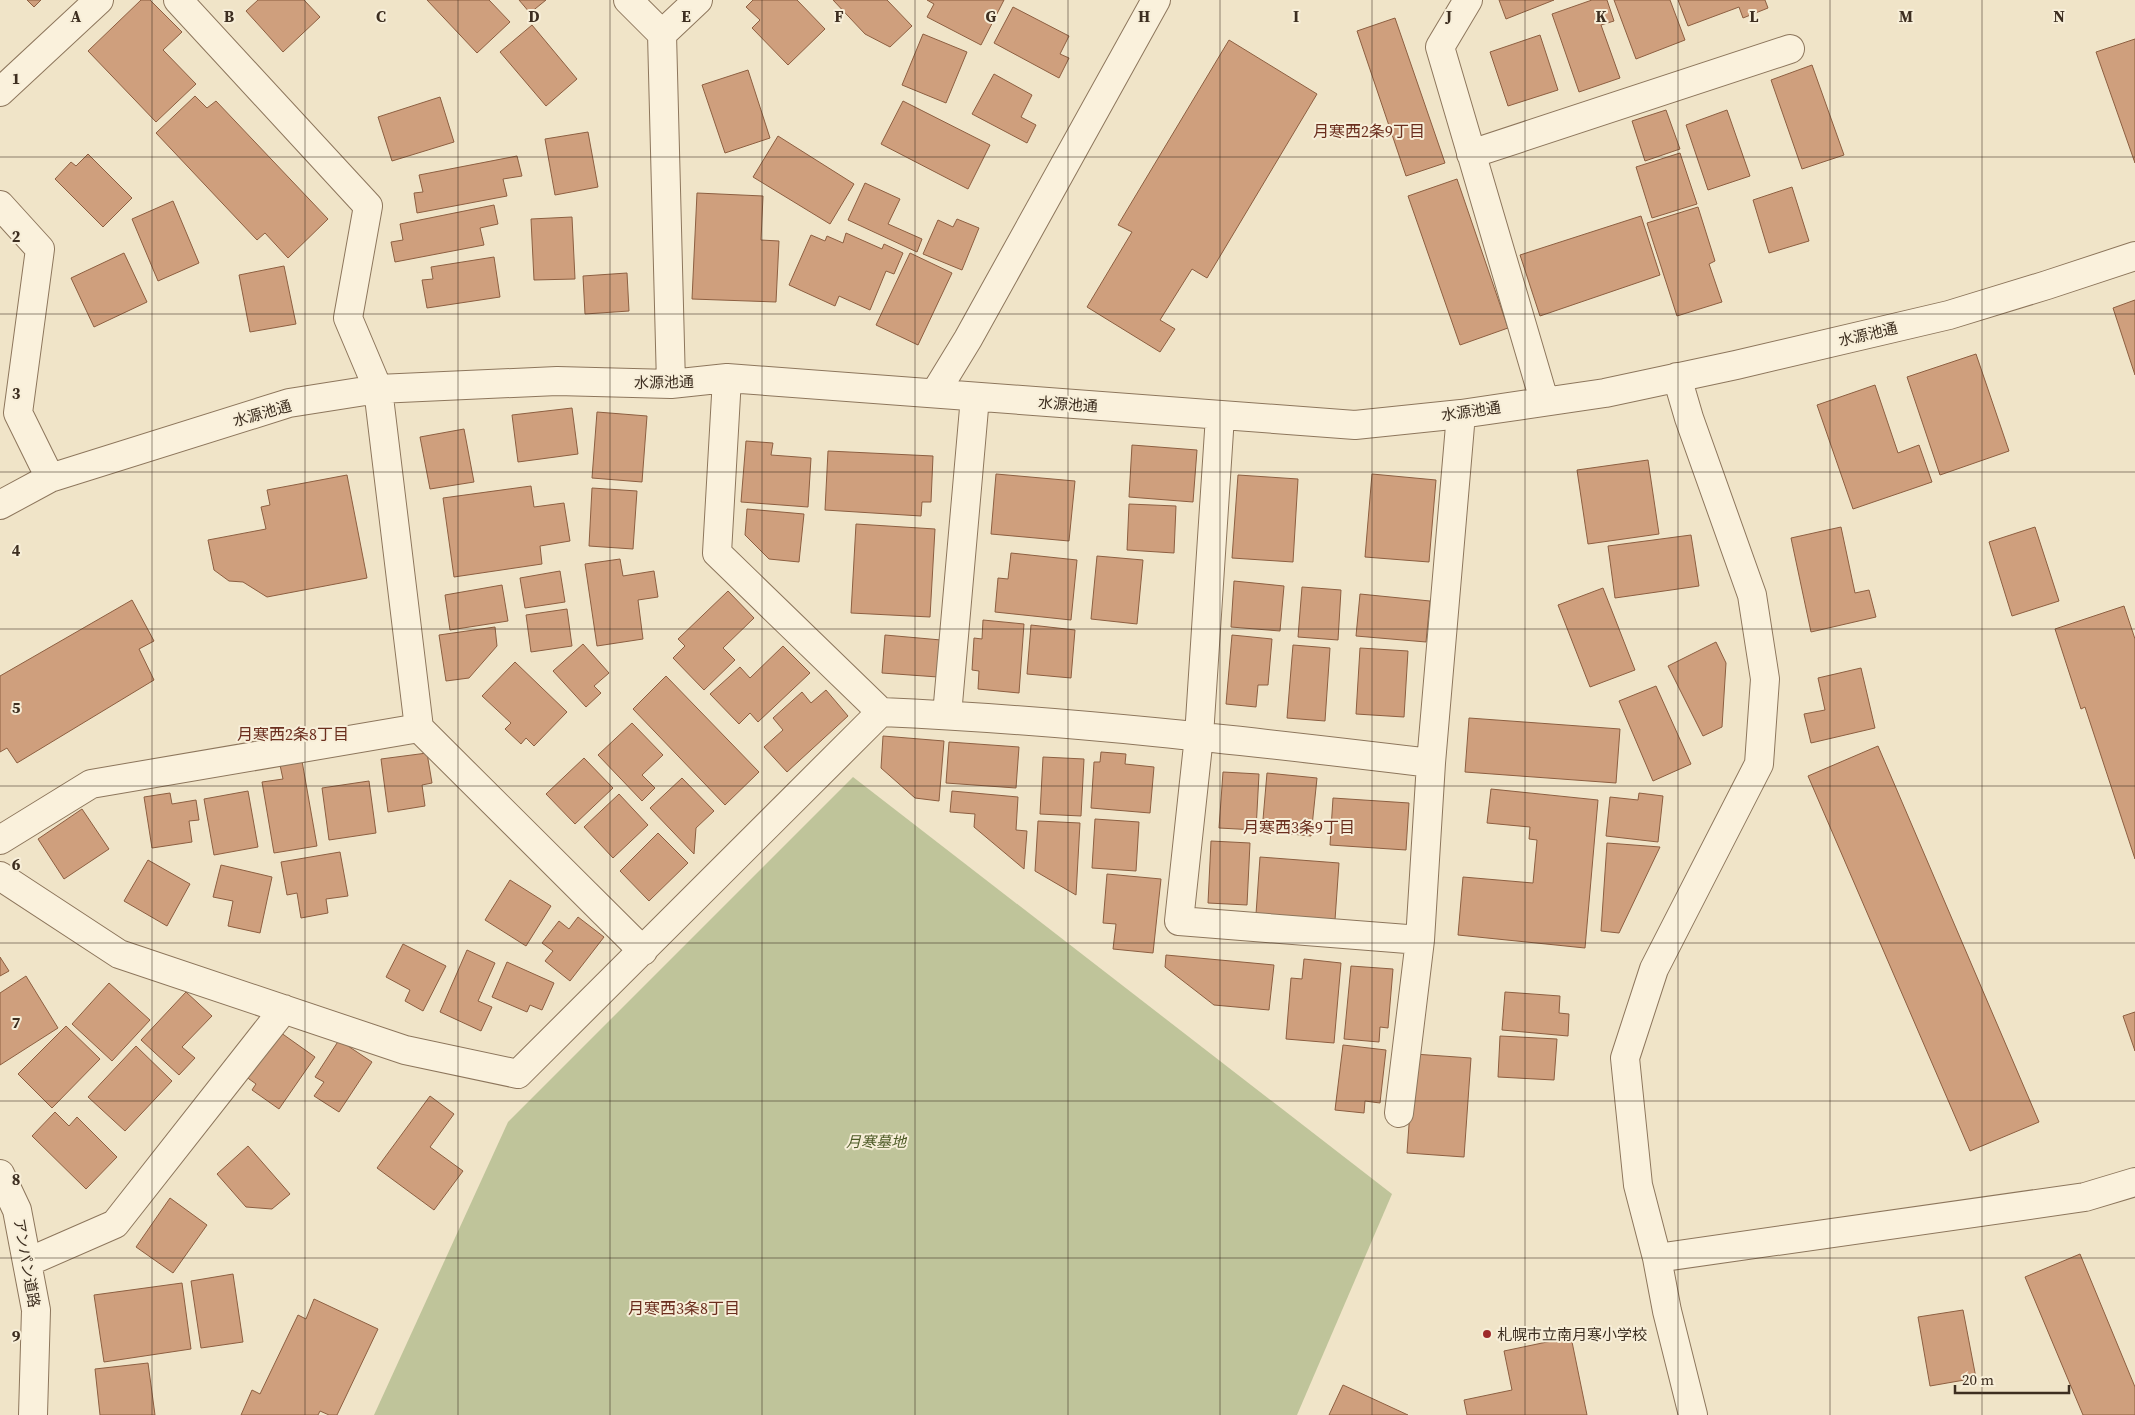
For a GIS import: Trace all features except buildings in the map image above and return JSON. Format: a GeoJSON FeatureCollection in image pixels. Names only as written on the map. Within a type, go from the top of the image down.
{"type":"FeatureCollection","features":[{"type":"Feature","properties":{"kind":"street"},"geometry":{"type":"LineString","coordinates":[[0,92],[99,0]]}},
{"type":"Feature","properties":{"kind":"street"},"geometry":{"type":"LineString","coordinates":[[178,0],[368,206],[348,318],[378,389],[419,728],[643,951]]}},
{"type":"Feature","properties":{"kind":"street"},"geometry":{"type":"LineString","coordinates":[[628,0],[662,34],[671,384]]}},
{"type":"Feature","properties":{"kind":"street"},"geometry":{"type":"LineString","coordinates":[[662,34],[698,0]]}},
{"type":"Feature","properties":{"kind":"street"},"geometry":{"type":"LineString","coordinates":[[935,393],[968,339],[1156,0]]}},
{"type":"Feature","properties":{"kind":"street"},"geometry":{"type":"LineString","coordinates":[[1468,0],[1440,47],[1544,400]]}},
{"type":"Feature","properties":{"kind":"street"},"geometry":{"type":"LineString","coordinates":[[1471,154],[1790,49]]}},
{"type":"Feature","properties":{"kind":"street"},"geometry":{"type":"LineString","coordinates":[[0,205],[40,249],[18,413],[50,478]]}},
{"type":"Feature","properties":{"kind":"street","name":"水源池通"},"geometry":{"type":"LineString","coordinates":[[0,505],[50,478],[290,404],[378,389],[557,381],[671,384],[727,378],[1355,425],[1461,414],[1544,400],[1605,393],[1949,315],[2135,256]]}},
{"type":"Feature","properties":{"kind":"street"},"geometry":{"type":"LineString","coordinates":[[727,378],[717,553],[881,712],[947,714],[1199,736],[1432,762]]}},
{"type":"Feature","properties":{"kind":"street"},"geometry":{"type":"LineString","coordinates":[[1677,378],[1689,418],[1752,595],[1765,679],[1759,764],[1654,969],[1625,1058],[1638,1185],[1657,1258],[1667,1311],[1693,1415]]}},
{"type":"Feature","properties":{"kind":"street"},"geometry":{"type":"LineString","coordinates":[[947,714],[975,397]]}},
{"type":"Feature","properties":{"kind":"street"},"geometry":{"type":"LineString","coordinates":[[1399,1113],[1420,940],[1432,762],[1461,414]]}},
{"type":"Feature","properties":{"kind":"street"},"geometry":{"type":"LineString","coordinates":[[1220,416],[1199,736],[1179,921],[1420,940]]}},
{"type":"Feature","properties":{"kind":"street"},"geometry":{"type":"LineString","coordinates":[[0,876],[119,954],[405,1050],[518,1074],[881,712]]}},
{"type":"Feature","properties":{"kind":"street"},"geometry":{"type":"LineString","coordinates":[[0,840],[91,784],[419,728]]}},
{"type":"Feature","properties":{"kind":"street"},"geometry":{"type":"LineString","coordinates":[[28,1262],[115,1224],[284,1009]]}},
{"type":"Feature","properties":{"kind":"street","name":"アンパン道路"},"geometry":{"type":"LineString","coordinates":[[0,1174],[17,1210],[36,1310],[33,1415]]}},
{"type":"Feature","properties":{"kind":"street"},"geometry":{"type":"LineString","coordinates":[[1657,1258],[2085,1197],[2135,1182]]}},
{"type":"Feature","properties":{"kind":"green space","name":"月寒墓地"},"geometry":{"type":"Polygon","coordinates":[[[853,777],[1392,1194],[1297,1415],[374,1415],[508,1122],[853,777]]]}},
{"type":"Feature","properties":{"kind":"place","name":"札幌市立南月寒小学校"},"geometry":{"type":"Point","coordinates":[1487,1334]}},
{"type":"Feature","properties":{"kind":"district","name":"月寒西2条9丁目"},"geometry":{"type":"Point","coordinates":[1369,131]}},
{"type":"Feature","properties":{"kind":"district","name":"月寒西2条8丁目"},"geometry":{"type":"Point","coordinates":[293,734]}},
{"type":"Feature","properties":{"kind":"district","name":"月寒西3条9丁目"},"geometry":{"type":"Point","coordinates":[1299,827]}},
{"type":"Feature","properties":{"kind":"district","name":"月寒西3条8丁目"},"geometry":{"type":"Point","coordinates":[684,1308]}}]}
